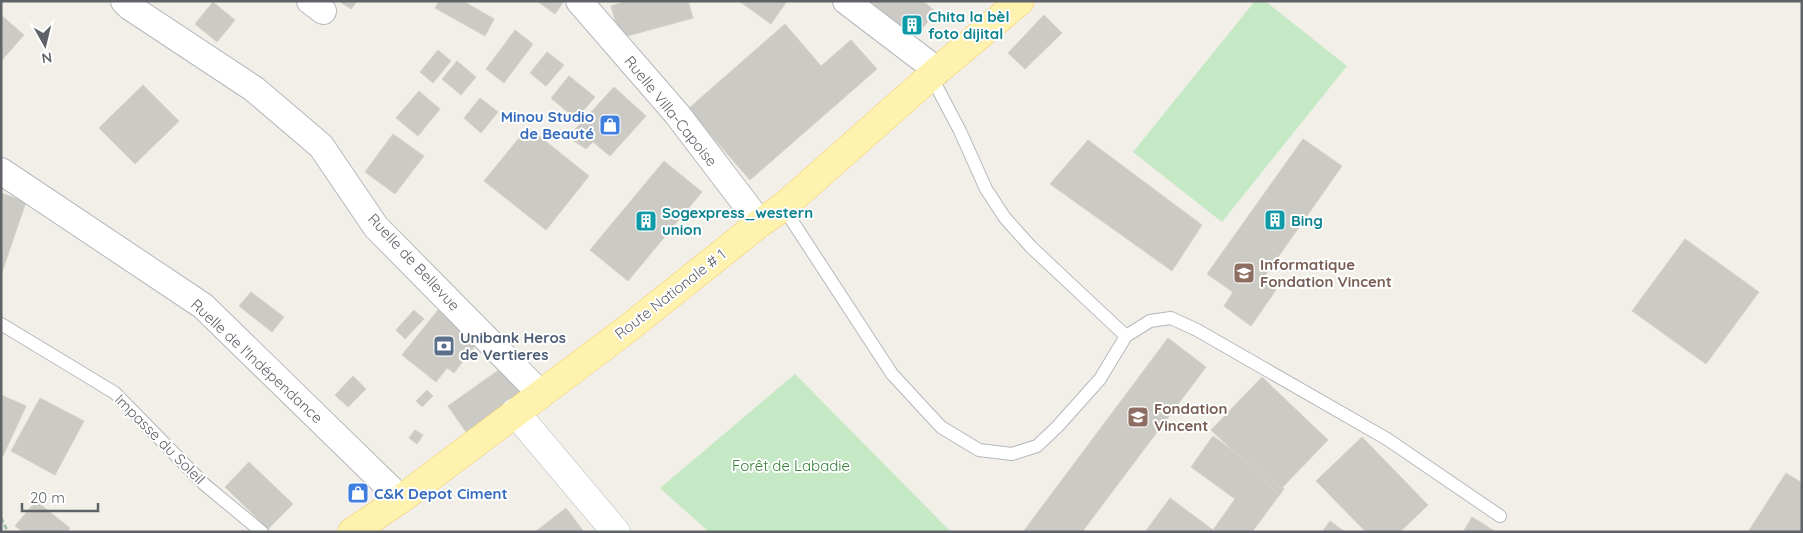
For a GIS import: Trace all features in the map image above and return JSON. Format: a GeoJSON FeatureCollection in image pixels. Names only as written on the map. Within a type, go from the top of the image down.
{"type":"FeatureCollection","features":[{"type":"Feature","properties":{"kind":"main road","name":"Route Nationale # 1"},"geometry":{"type":"LineString","coordinates":[[352,532],[401,498],[626,330],[760,222],[783,207],[1020,1]]}},
{"type":"Feature","properties":{"kind":"street","name":"Ruelle de Bellevue"},"geometry":{"type":"LineString","coordinates":[[124,1],[130,7],[254,89],[321,146],[376,227],[541,394]]}},
{"type":"Feature","properties":{"kind":"street","name":"Ruelle Villa-Capoise"},"geometry":{"type":"LineString","coordinates":[[579,1],[677,114],[760,222]]}},
{"type":"Feature","properties":{"kind":"street"},"geometry":{"type":"LineString","coordinates":[[846,1],[935,73]]}},
{"type":"Feature","properties":{"kind":"street","name":"Ruelle de l'Indépendance"},"geometry":{"type":"LineString","coordinates":[[1,171],[203,306],[401,498]]}},
{"type":"Feature","properties":{"kind":"street"},"geometry":{"type":"LineString","coordinates":[[515,412],[616,532]]}},
{"type":"Feature","properties":{"kind":"lane"},"geometry":{"type":"LineString","coordinates":[[935,73],[986,189],[1005,218],[1031,247],[1126,336]]}},
{"type":"Feature","properties":{"kind":"lane"},"geometry":{"type":"LineString","coordinates":[[783,207],[892,374],[941,427],[979,450],[1012,454],[1036,446],[1057,427],[1100,379],[1126,336],[1150,321],[1171,318],[1197,330],[1387,439],[1500,516]]}},
{"type":"Feature","properties":{"kind":"lane","name":"Impasse du Soleil"},"geometry":{"type":"LineString","coordinates":[[1,324],[115,393],[204,484],[262,532]]}},
{"type":"Feature","properties":{"kind":"path"},"geometry":{"type":"LineString","coordinates":[[1,518],[8,532]]}},
{"type":"Feature","properties":{"kind":"green space"},"geometry":{"type":"Polygon","coordinates":[[[1255,1],[1265,1],[1347,66],[1222,222],[1133,152],[1255,1]]]}},
{"type":"Feature","properties":{"kind":"green space","name":"Forêt de Labadie"},"geometry":{"type":"Polygon","coordinates":[[[795,374],[951,532],[709,532],[660,488],[795,374]]]}},
{"type":"Feature","properties":{"kind":"building"},"geometry":{"type":"Polygon","coordinates":[[[339,1],[357,1],[351,9],[339,1]]]}},
{"type":"Feature","properties":{"kind":"building"},"geometry":{"type":"Polygon","coordinates":[[[439,1],[463,1],[494,19],[485,36],[435,8],[439,1]]]}},
{"type":"Feature","properties":{"kind":"building"},"geometry":{"type":"Polygon","coordinates":[[[537,1],[564,1],[555,14],[537,1]]]}},
{"type":"Feature","properties":{"kind":"building"},"geometry":{"type":"Polygon","coordinates":[[[627,1],[688,1],[693,18],[620,38],[611,6],[627,1]]]}},
{"type":"Feature","properties":{"kind":"building"},"geometry":{"type":"Polygon","coordinates":[[[739,1],[787,1],[771,24],[739,1]]]}},
{"type":"Feature","properties":{"kind":"building","name":"Chita la bèl foto dijital"},"geometry":{"type":"Polygon","coordinates":[[[870,1],[923,1],[936,12],[914,38],[870,1]]]}},
{"type":"Feature","properties":{"kind":"building"},"geometry":{"type":"Polygon","coordinates":[[[213,2],[235,20],[217,42],[195,24],[213,2]]]}},
{"type":"Feature","properties":{"kind":"building"},"geometry":{"type":"Polygon","coordinates":[[[1,15],[24,35],[1,61],[1,15]]]}},
{"type":"Feature","properties":{"kind":"building"},"geometry":{"type":"Polygon","coordinates":[[[1044,15],[1062,33],[1025,69],[1008,53],[1044,15]]]}},
{"type":"Feature","properties":{"kind":"building"},"geometry":{"type":"Polygon","coordinates":[[[785,24],[821,66],[851,40],[877,69],[750,180],[688,109],[785,24]]]}},
{"type":"Feature","properties":{"kind":"building"},"geometry":{"type":"Polygon","coordinates":[[[515,30],[533,44],[504,83],[486,69],[515,30]]]}},
{"type":"Feature","properties":{"kind":"building"},"geometry":{"type":"Polygon","coordinates":[[[438,50],[451,61],[433,83],[420,72],[438,50]]]}},
{"type":"Feature","properties":{"kind":"building"},"geometry":{"type":"Polygon","coordinates":[[[547,52],[564,65],[546,86],[530,73],[547,52]]]}},
{"type":"Feature","properties":{"kind":"building"},"geometry":{"type":"Polygon","coordinates":[[[457,61],[476,77],[461,95],[442,79],[457,61]]]}},
{"type":"Feature","properties":{"kind":"building"},"geometry":{"type":"Polygon","coordinates":[[[569,76],[595,97],[576,119],[551,98],[569,76]]]}},
{"type":"Feature","properties":{"kind":"building"},"geometry":{"type":"Polygon","coordinates":[[[143,85],[179,121],[135,164],[99,128],[143,85]]]}},
{"type":"Feature","properties":{"kind":"building"},"geometry":{"type":"Polygon","coordinates":[[[614,87],[646,116],[610,156],[593,142],[586,149],[568,137],[614,87]]]}},
{"type":"Feature","properties":{"kind":"building"},"geometry":{"type":"Polygon","coordinates":[[[419,91],[440,109],[418,136],[396,118],[419,91]]]}},
{"type":"Feature","properties":{"kind":"building"},"geometry":{"type":"Polygon","coordinates":[[[480,98],[498,112],[481,133],[464,118],[480,98]]]}},
{"type":"Feature","properties":{"kind":"building"},"geometry":{"type":"Polygon","coordinates":[[[528,127],[589,176],[546,230],[484,181],[528,127]]]}},
{"type":"Feature","properties":{"kind":"building"},"geometry":{"type":"Polygon","coordinates":[[[393,134],[424,156],[395,194],[365,172],[393,134]]]}},
{"type":"Feature","properties":{"kind":"building","name":"Bing"},"geometry":{"type":"Polygon","coordinates":[[[1303,139],[1342,166],[1262,280],[1276,290],[1251,326],[1224,306],[1233,292],[1207,274],[1303,139]]]}},
{"type":"Feature","properties":{"kind":"building"},"geometry":{"type":"Polygon","coordinates":[[[1088,140],[1202,225],[1172,271],[1050,184],[1088,140]]]}},
{"type":"Feature","properties":{"kind":"building","name":"Sogexpress_western union"},"geometry":{"type":"Polygon","coordinates":[[[664,161],[702,192],[628,281],[590,250],[664,161]]]}},
{"type":"Feature","properties":{"kind":"building"},"geometry":{"type":"Polygon","coordinates":[[[1,193],[26,202],[1,275],[1,193]]]}},
{"type":"Feature","properties":{"kind":"building"},"geometry":{"type":"Polygon","coordinates":[[[1685,239],[1759,292],[1706,364],[1632,311],[1685,239]]]}},
{"type":"Feature","properties":{"kind":"building"},"geometry":{"type":"Polygon","coordinates":[[[251,292],[284,317],[272,332],[239,306],[251,292]]]}},
{"type":"Feature","properties":{"kind":"building"},"geometry":{"type":"Polygon","coordinates":[[[414,310],[424,319],[405,339],[396,330],[414,310]]]}},
{"type":"Feature","properties":{"kind":"building"},"geometry":{"type":"Polygon","coordinates":[[[438,310],[478,342],[454,373],[447,368],[436,382],[402,355],[438,310]]]}},
{"type":"Feature","properties":{"kind":"building"},"geometry":{"type":"Polygon","coordinates":[[[1168,338],[1206,367],[1082,532],[1023,532],[1168,338]]]}},
{"type":"Feature","properties":{"kind":"building"},"geometry":{"type":"Polygon","coordinates":[[[503,367],[522,393],[466,432],[448,406],[503,367]]]}},
{"type":"Feature","properties":{"kind":"building"},"geometry":{"type":"Polygon","coordinates":[[[353,376],[366,389],[348,407],[335,395],[353,376]]]}},
{"type":"Feature","properties":{"kind":"building"},"geometry":{"type":"Polygon","coordinates":[[[1262,377],[1328,440],[1277,493],[1211,430],[1262,377]]]}},
{"type":"Feature","properties":{"kind":"building"},"geometry":{"type":"Polygon","coordinates":[[[427,390],[433,396],[422,407],[416,401],[427,390]]]}},
{"type":"Feature","properties":{"kind":"building"},"geometry":{"type":"Polygon","coordinates":[[[1,395],[26,406],[3,456],[1,455],[1,395]]]}},
{"type":"Feature","properties":{"kind":"building"},"geometry":{"type":"Polygon","coordinates":[[[40,398],[84,421],[55,475],[11,451],[40,398]]]}},
{"type":"Feature","properties":{"kind":"building"},"geometry":{"type":"Polygon","coordinates":[[[415,430],[423,435],[417,444],[409,438],[415,430]]]}},
{"type":"Feature","properties":{"kind":"building"},"geometry":{"type":"Polygon","coordinates":[[[1213,436],[1284,489],[1252,532],[1145,532],[1170,498],[1213,530],[1235,499],[1191,467],[1213,436]]]}},
{"type":"Feature","properties":{"kind":"building"},"geometry":{"type":"Polygon","coordinates":[[[1362,437],[1428,505],[1400,532],[1366,532],[1316,481],[1362,437]]]}},
{"type":"Feature","properties":{"kind":"building"},"geometry":{"type":"Polygon","coordinates":[[[249,462],[293,504],[268,529],[225,487],[249,462]]]}},
{"type":"Feature","properties":{"kind":"building"},"geometry":{"type":"Polygon","coordinates":[[[1786,473],[1802,483],[1802,532],[1748,532],[1786,473]]]}},
{"type":"Feature","properties":{"kind":"building"},"geometry":{"type":"Polygon","coordinates":[[[36,501],[70,528],[67,532],[23,532],[15,526],[36,501]]]}},
{"type":"Feature","properties":{"kind":"building"},"geometry":{"type":"Polygon","coordinates":[[[566,508],[584,532],[535,532],[566,508]]]}},
{"type":"Feature","properties":{"kind":"building"},"geometry":{"type":"Polygon","coordinates":[[[1472,517],[1496,532],[1463,532],[1472,517]]]}},
{"type":"Feature","properties":{"kind":"building"},"geometry":{"type":"Polygon","coordinates":[[[1330,521],[1345,532],[1322,532],[1330,521]]]}},
{"type":"Feature","properties":{"kind":"place","name":"Chita la bèl foto dijital"},"geometry":{"type":"Point","coordinates":[912,25]}},
{"type":"Feature","properties":{"kind":"place","name":"Minou Studio de Beauté"},"geometry":{"type":"Point","coordinates":[610,125]}},
{"type":"Feature","properties":{"kind":"place","name":"Bing"},"geometry":{"type":"Point","coordinates":[1275,220]}},
{"type":"Feature","properties":{"kind":"place","name":"Sogexpress_western union"},"geometry":{"type":"Point","coordinates":[646,221]}},
{"type":"Feature","properties":{"kind":"place","name":"Informatique Fondation Vincent"},"geometry":{"type":"Point","coordinates":[1244,273]}},
{"type":"Feature","properties":{"kind":"place","name":"Unibank Heros de Vertieres"},"geometry":{"type":"Point","coordinates":[444,346]}},
{"type":"Feature","properties":{"kind":"place","name":"Fondation Vincent"},"geometry":{"type":"Point","coordinates":[1138,417]}},
{"type":"Feature","properties":{"kind":"place","name":"C&K Depot Ciment"},"geometry":{"type":"Point","coordinates":[358,493]}}]}
